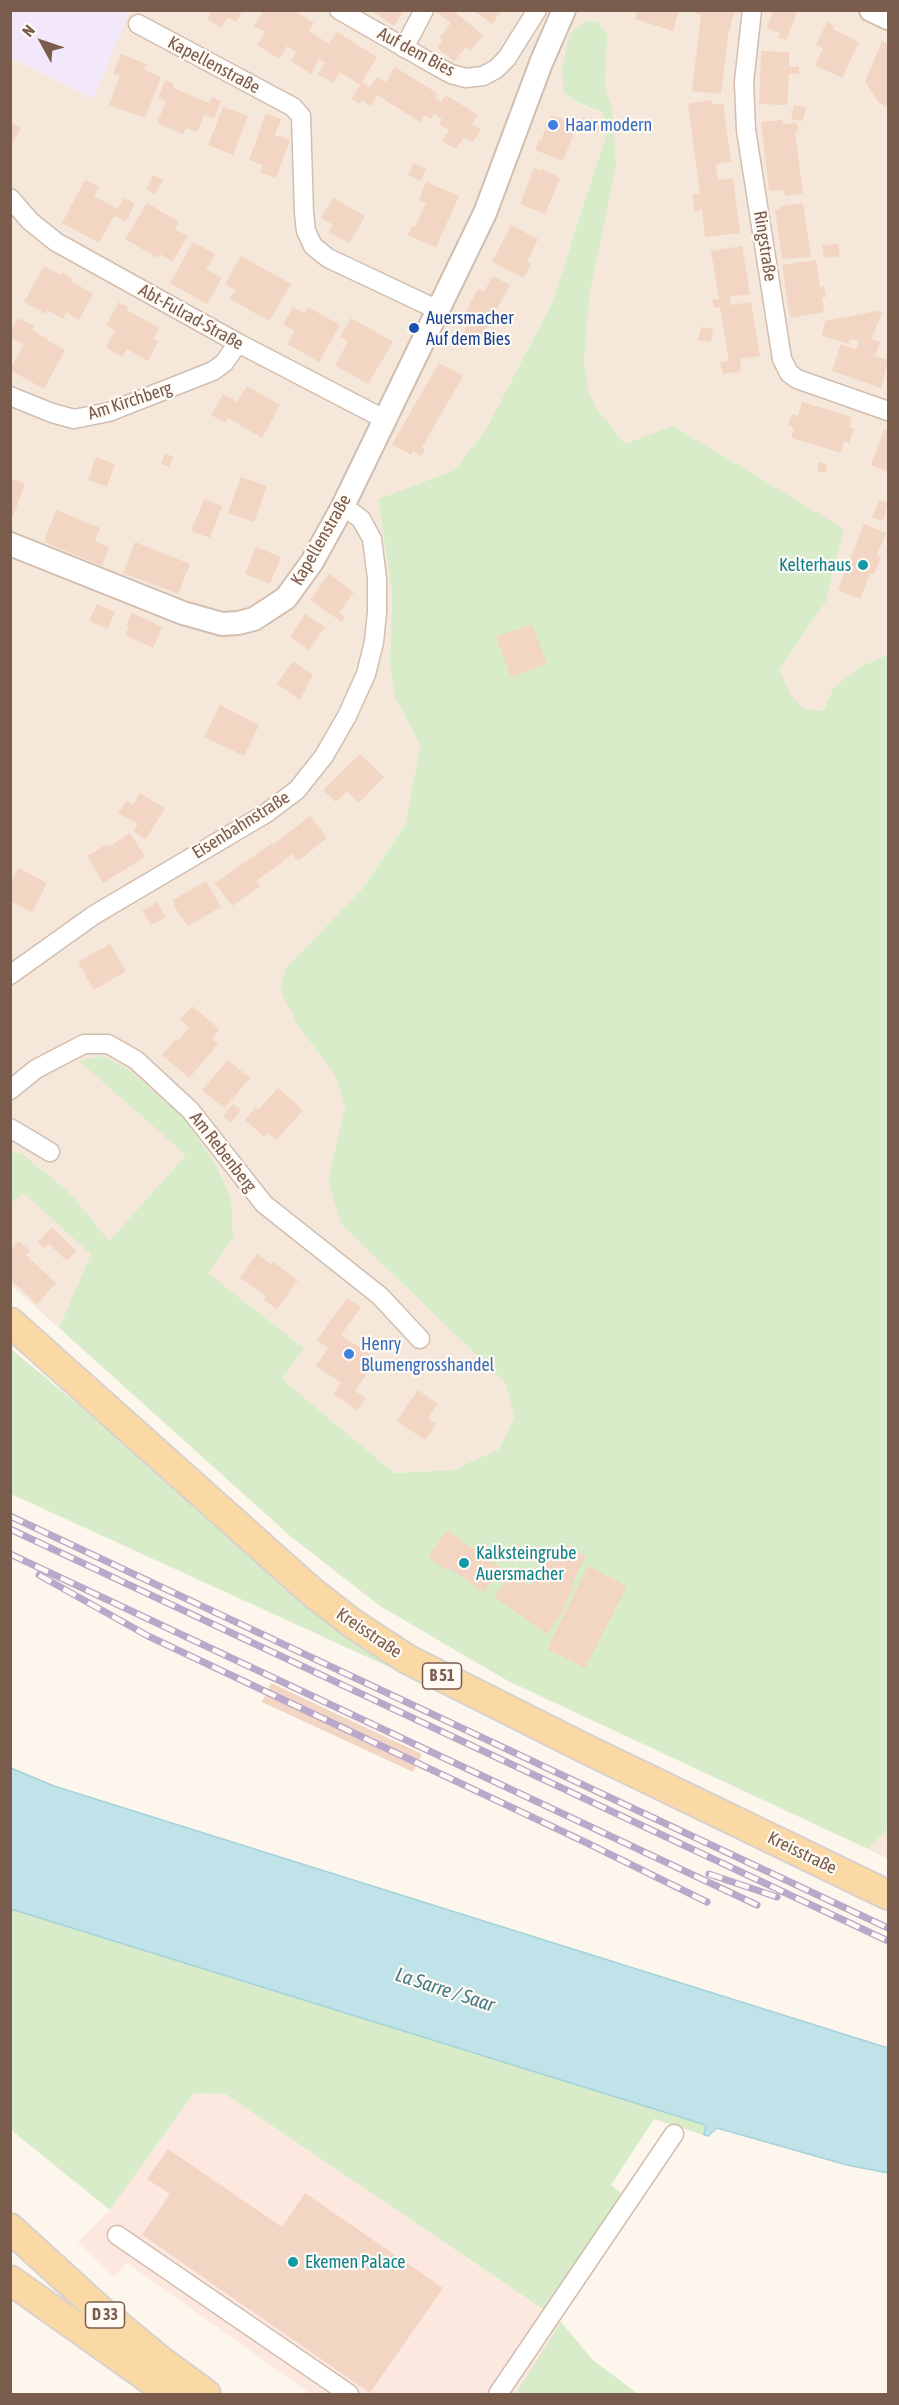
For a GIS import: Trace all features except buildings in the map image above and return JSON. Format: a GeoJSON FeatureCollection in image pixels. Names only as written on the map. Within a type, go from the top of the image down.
{"type":"FeatureCollection","features":[{"type":"Feature","properties":{"kind":"main road","name":"Kreisstraße"},"geometry":{"type":"LineString","coordinates":[[10,1322],[312,1592],[352,1623],[398,1653],[584,1748],[888,1895]]}},
{"type":"Feature","properties":{"kind":"main road","name":"D 33"},"geometry":{"type":"LineString","coordinates":[[10,2228],[102,2312],[161,2361],[207,2394]]}},
{"type":"Feature","properties":{"kind":"main road","name":"D 33"},"geometry":{"type":"LineString","coordinates":[[10,2280],[171,2394]]}},
{"type":"Feature","properties":{"kind":"street","name":"Auf dem Bies"},"geometry":{"type":"LineString","coordinates":[[339,10],[451,74],[466,78],[483,75],[496,69],[507,58],[537,10]]}},
{"type":"Feature","properties":{"kind":"street"},"geometry":{"type":"LineString","coordinates":[[404,48],[424,10]]}},
{"type":"Feature","properties":{"kind":"street","name":"Kapellenstraße"},"geometry":{"type":"LineString","coordinates":[[10,544],[203,620],[222,624],[254,619],[286,598],[312,562],[343,506],[485,213],[541,63],[564,10]]}},
{"type":"Feature","properties":{"kind":"street","name":"Ringstraße"},"geometry":{"type":"LineString","coordinates":[[752,10],[744,82],[746,130],[782,359],[789,373],[797,379],[888,411]]}},
{"type":"Feature","properties":{"kind":"street"},"geometry":{"type":"LineString","coordinates":[[871,10],[888,18]]}},
{"type":"Feature","properties":{"kind":"street","name":"Kapellenstraße"},"geometry":{"type":"LineString","coordinates":[[138,24],[293,107],[301,116],[304,213],[306,231],[313,246],[328,258],[438,310]]}},
{"type":"Feature","properties":{"kind":"street","name":"Abt-Fulrad-Straße"},"geometry":{"type":"LineString","coordinates":[[10,198],[30,221],[56,242],[238,343],[384,419]]}},
{"type":"Feature","properties":{"kind":"street","name":"Am Kirchberg"},"geometry":{"type":"LineString","coordinates":[[10,396],[74,419],[109,412],[213,371],[224,363],[238,343]]}},
{"type":"Feature","properties":{"kind":"street","name":"Eisenbahnstraße"},"geometry":{"type":"LineString","coordinates":[[10,975],[94,915],[265,814],[297,790],[324,756],[347,716],[366,674],[374,642],[377,612],[377,578],[372,539],[362,519],[343,506]]}},
{"type":"Feature","properties":{"kind":"street","name":"Am Rebenberg"},"geometry":{"type":"LineString","coordinates":[[10,1090],[36,1069],[84,1044],[108,1044],[136,1060],[190,1110],[264,1204],[380,1296],[420,1339]]}},
{"type":"Feature","properties":{"kind":"street"},"geometry":{"type":"LineString","coordinates":[[10,1128],[50,1152]]}},
{"type":"Feature","properties":{"kind":"street"},"geometry":{"type":"LineString","coordinates":[[498,2394],[674,2134]]}},
{"type":"Feature","properties":{"kind":"street"},"geometry":{"type":"LineString","coordinates":[[117,2235],[349,2394]]}},
{"type":"Feature","properties":{"kind":"shaded area"},"geometry":{"type":"Polygon","coordinates":[[[10,11],[888,11],[888,655],[859,667],[833,688],[824,710],[804,709],[791,695],[778,670],[588,394],[584,361],[612,108],[605,88],[607,34],[587,21],[574,30],[569,37],[578,104],[602,112],[608,129],[552,303],[486,429],[455,470],[378,499],[392,593],[390,662],[394,695],[420,745],[406,823],[362,889],[286,968],[298,1025],[336,1077],[345,1106],[328,1181],[341,1224],[506,1384],[514,1418],[499,1449],[453,1470],[394,1473],[282,1379],[303,1347],[208,1273],[231,1198],[216,1165],[184,1118],[186,1155],[109,1241],[71,1194],[23,1154],[11,1152],[10,11]]]}},
{"type":"Feature","properties":{"kind":"shaded area"},"geometry":{"type":"Polygon","coordinates":[[[10,11],[130,11],[93,99],[11,58],[10,11]]]}},
{"type":"Feature","properties":{"kind":"shaded area"},"geometry":{"type":"Polygon","coordinates":[[[23,1193],[92,1254],[59,1328],[11,1285],[11,1204],[23,1193]]]}},
{"type":"Feature","properties":{"kind":"shaded area"},"geometry":{"type":"Polygon","coordinates":[[[888,1828],[888,1859],[868,1849],[888,1828]]]}},
{"type":"Feature","properties":{"kind":"shaded area"},"geometry":{"type":"Polygon","coordinates":[[[194,2093],[225,2094],[561,2322],[515,2394],[311,2394],[127,2263],[114,2277],[78,2242],[110,2210],[194,2093]]]}},
{"type":"Feature","properties":{"kind":"green space"},"geometry":{"type":"Polygon","coordinates":[[[586,21],[598,22],[607,34],[605,88],[612,108],[616,164],[590,292],[584,361],[589,394],[598,410],[625,444],[673,426],[844,529],[826,601],[779,670],[791,695],[804,709],[824,710],[833,688],[859,667],[888,655],[888,1828],[868,1849],[508,1681],[380,1606],[290,1536],[59,1328],[91,1254],[23,1193],[11,1204],[11,1152],[23,1154],[71,1194],[109,1241],[186,1155],[79,1061],[103,1056],[129,1070],[184,1118],[216,1165],[231,1198],[233,1238],[208,1273],[304,1348],[282,1379],[394,1473],[453,1470],[499,1449],[514,1418],[506,1384],[341,1224],[328,1181],[345,1106],[336,1077],[298,1025],[280,990],[286,968],[362,889],[406,823],[420,745],[394,695],[390,662],[392,593],[378,499],[455,470],[486,429],[552,303],[608,129],[602,112],[578,103],[564,92],[562,68],[569,37],[574,29],[586,21]]]}},
{"type":"Feature","properties":{"kind":"green space"},"geometry":{"type":"Polygon","coordinates":[[[11,1349],[398,1671],[11,1494],[11,1349]]]}},
{"type":"Feature","properties":{"kind":"green space"},"geometry":{"type":"Polygon","coordinates":[[[10,1909],[706,2125],[704,2135],[654,2119],[611,2185],[623,2195],[544,2310],[225,2094],[194,2093],[110,2210],[11,2130],[10,1909]]]}},
{"type":"Feature","properties":{"kind":"green space"},"geometry":{"type":"Polygon","coordinates":[[[561,2322],[593,2360],[638,2394],[515,2394],[561,2322]]]}},
{"type":"Feature","properties":{"kind":"water","name":"La Sarre / Saar"},"geometry":{"type":"Polygon","coordinates":[[[11,1768],[54,1786],[888,2048],[888,2173],[847,2165],[717,2128],[708,2136],[704,2135],[706,2125],[11,1909],[11,1768]]]}},
{"type":"Feature","properties":{"kind":"railway"},"geometry":{"type":"LineString","coordinates":[[10,1516],[888,1928]]}},
{"type":"Feature","properties":{"kind":"railway"},"geometry":{"type":"LineString","coordinates":[[10,1529],[888,1941]]}},
{"type":"Feature","properties":{"kind":"railway"},"geometry":{"type":"LineString","coordinates":[[10,1554],[757,1905]]}},
{"type":"Feature","properties":{"kind":"railway"},"geometry":{"type":"LineString","coordinates":[[39,1575],[148,1636],[707,1902]]}},
{"type":"Feature","properties":{"kind":"railway"},"geometry":{"type":"LineString","coordinates":[[709,1874],[777,1897]]}},
{"type":"Feature","properties":{"kind":"place","name":"Haar modern"},"geometry":{"type":"Point","coordinates":[553,125]}},
{"type":"Feature","properties":{"kind":"place","name":"Auersmacher Auf dem Bies"},"geometry":{"type":"Point","coordinates":[414,328]}},
{"type":"Feature","properties":{"kind":"place","name":"Kelterhaus"},"geometry":{"type":"Point","coordinates":[863,565]}},
{"type":"Feature","properties":{"kind":"place","name":"Henry Blumengrosshandel"},"geometry":{"type":"Point","coordinates":[349,1354]}},
{"type":"Feature","properties":{"kind":"place","name":"Kalksteingrube Auersmacher"},"geometry":{"type":"Point","coordinates":[464,1563]}},
{"type":"Feature","properties":{"kind":"place","name":"Ekemen Palace"},"geometry":{"type":"Point","coordinates":[293,2262]}}]}
